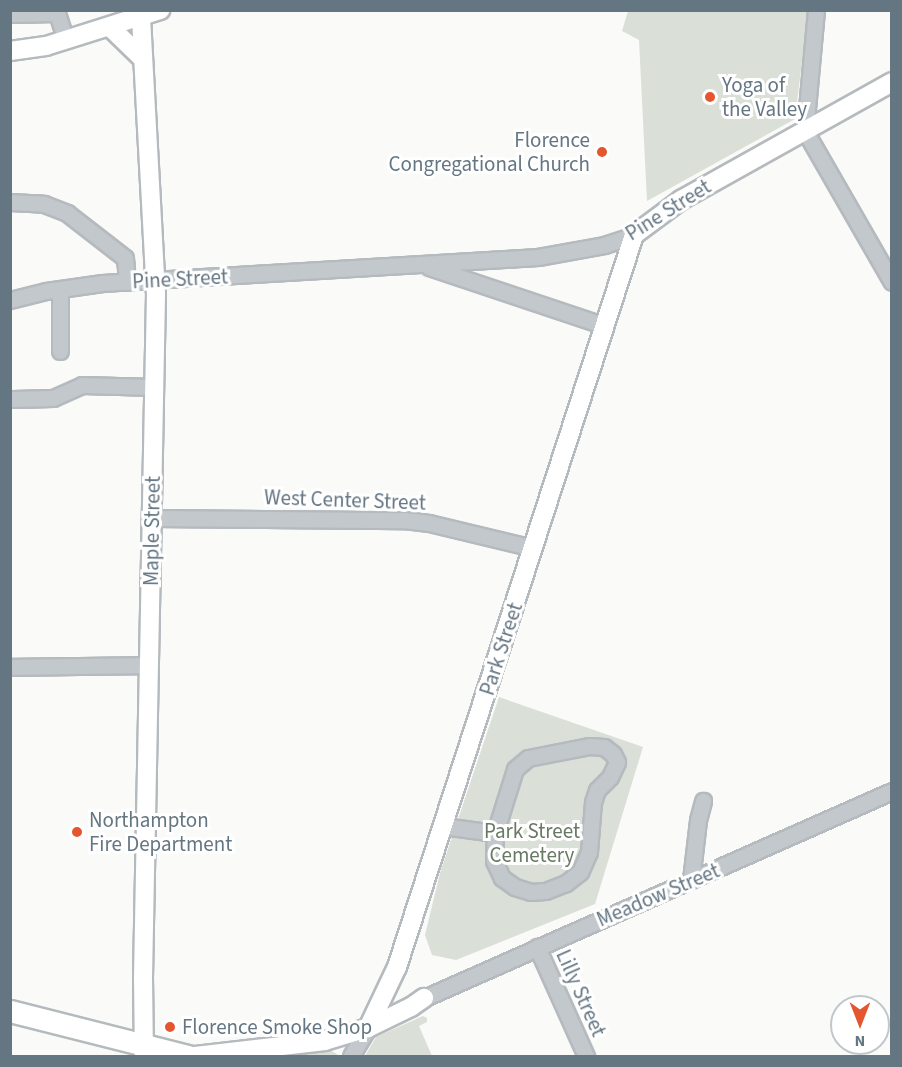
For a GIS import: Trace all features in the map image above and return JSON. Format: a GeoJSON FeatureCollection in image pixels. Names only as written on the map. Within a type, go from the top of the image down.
{"type":"FeatureCollection","features":[{"type":"Feature","properties":{"kind":"highway"},"geometry":{"type":"LineString","coordinates":[[10,1011],[144,1051],[188,1056]]}},
{"type":"Feature","properties":{"kind":"main road"},"geometry":{"type":"LineString","coordinates":[[10,51],[66,40],[141,18],[160,10]]}},
{"type":"Feature","properties":{"kind":"main road","name":"Maple Street"},"geometry":{"type":"LineString","coordinates":[[141,18],[156,280],[144,1051]]}},
{"type":"Feature","properties":{"kind":"main road"},"geometry":{"type":"LineString","coordinates":[[110,27],[143,59]]}},
{"type":"Feature","properties":{"kind":"main road","name":"Pine Street"},"geometry":{"type":"LineString","coordinates":[[634,235],[681,200],[891,82]]}},
{"type":"Feature","properties":{"kind":"main road","name":"Park Street"},"geometry":{"type":"LineString","coordinates":[[368,1028],[397,967],[634,235]]}},
{"type":"Feature","properties":{"kind":"main road"},"geometry":{"type":"LineString","coordinates":[[387,992],[400,998],[424,998]]}},
{"type":"Feature","properties":{"kind":"main road"},"geometry":{"type":"LineString","coordinates":[[195,1056],[325,1041],[368,1028],[424,998]]}},
{"type":"Feature","properties":{"kind":"street"},"geometry":{"type":"LineString","coordinates":[[816,10],[805,131],[891,282]]}},
{"type":"Feature","properties":{"kind":"street"},"geometry":{"type":"LineString","coordinates":[[21,12],[56,12],[66,40]]}},
{"type":"Feature","properties":{"kind":"street"},"geometry":{"type":"LineString","coordinates":[[10,202],[44,204],[67,213],[125,258],[127,282]]}},
{"type":"Feature","properties":{"kind":"street","name":"Pine Street"},"geometry":{"type":"LineString","coordinates":[[10,300],[60,288],[127,282],[538,257],[604,245],[634,235]]}},
{"type":"Feature","properties":{"kind":"street","name":"Pine Street"},"geometry":{"type":"LineString","coordinates":[[422,265],[605,326]]}},
{"type":"Feature","properties":{"kind":"street"},"geometry":{"type":"LineString","coordinates":[[60,288],[60,351]]}},
{"type":"Feature","properties":{"kind":"street"},"geometry":{"type":"LineString","coordinates":[[13,399],[53,398],[82,385],[155,387]]}},
{"type":"Feature","properties":{"kind":"street","name":"West Center Street"},"geometry":{"type":"LineString","coordinates":[[153,518],[404,520],[429,523],[533,548]]}},
{"type":"Feature","properties":{"kind":"street"},"geometry":{"type":"LineString","coordinates":[[10,667],[149,665]]}},
{"type":"Feature","properties":{"kind":"street"},"geometry":{"type":"LineString","coordinates":[[589,746],[604,747],[613,754],[617,762],[610,777],[597,790],[593,802],[589,852],[580,872],[566,883],[545,891],[531,892],[508,883],[502,878],[494,861],[495,834],[515,769],[528,758],[589,746]]}},
{"type":"Feature","properties":{"kind":"street","name":"Meadow Street"},"geometry":{"type":"LineString","coordinates":[[424,998],[891,791]]}},
{"type":"Feature","properties":{"kind":"street"},"geometry":{"type":"LineString","coordinates":[[691,880],[698,819],[703,801]]}},
{"type":"Feature","properties":{"kind":"street"},"geometry":{"type":"LineString","coordinates":[[443,826],[495,834]]}},
{"type":"Feature","properties":{"kind":"street","name":"Lilly Street"},"geometry":{"type":"LineString","coordinates":[[537,947],[586,1056]]}},
{"type":"Feature","properties":{"kind":"street","name":"Park Street"},"geometry":{"type":"LineString","coordinates":[[351,1056],[368,1028]]}},
{"type":"Feature","properties":{"kind":"green space"},"geometry":{"type":"Polygon","coordinates":[[[628,11],[808,11],[795,119],[647,201],[639,40],[622,31],[628,11]]]}},
{"type":"Feature","properties":{"kind":"green space","name":"Park Street Cemetery"},"geometry":{"type":"Polygon","coordinates":[[[499,697],[643,747],[595,904],[456,960],[432,955],[425,935],[440,873],[499,697]]]}},
{"type":"Feature","properties":{"kind":"green space"},"geometry":{"type":"Polygon","coordinates":[[[423,1016],[427,1018],[427,1022],[419,1026],[432,1056],[365,1056],[376,1037],[423,1016]]]}},
{"type":"Feature","properties":{"kind":"green space"},"geometry":{"type":"Polygon","coordinates":[[[330,1050],[340,1056],[276,1056],[324,1051],[330,1050]]]}},
{"type":"Feature","properties":{"kind":"place","name":"Yoga of the Valley"},"geometry":{"type":"Point","coordinates":[710,97]}},
{"type":"Feature","properties":{"kind":"place","name":"Florence Congregational Church"},"geometry":{"type":"Point","coordinates":[602,152]}},
{"type":"Feature","properties":{"kind":"place","name":"Northampton Fire Department"},"geometry":{"type":"Point","coordinates":[77,832]}},
{"type":"Feature","properties":{"kind":"place","name":"Florence Smoke Shop"},"geometry":{"type":"Point","coordinates":[170,1027]}}]}
